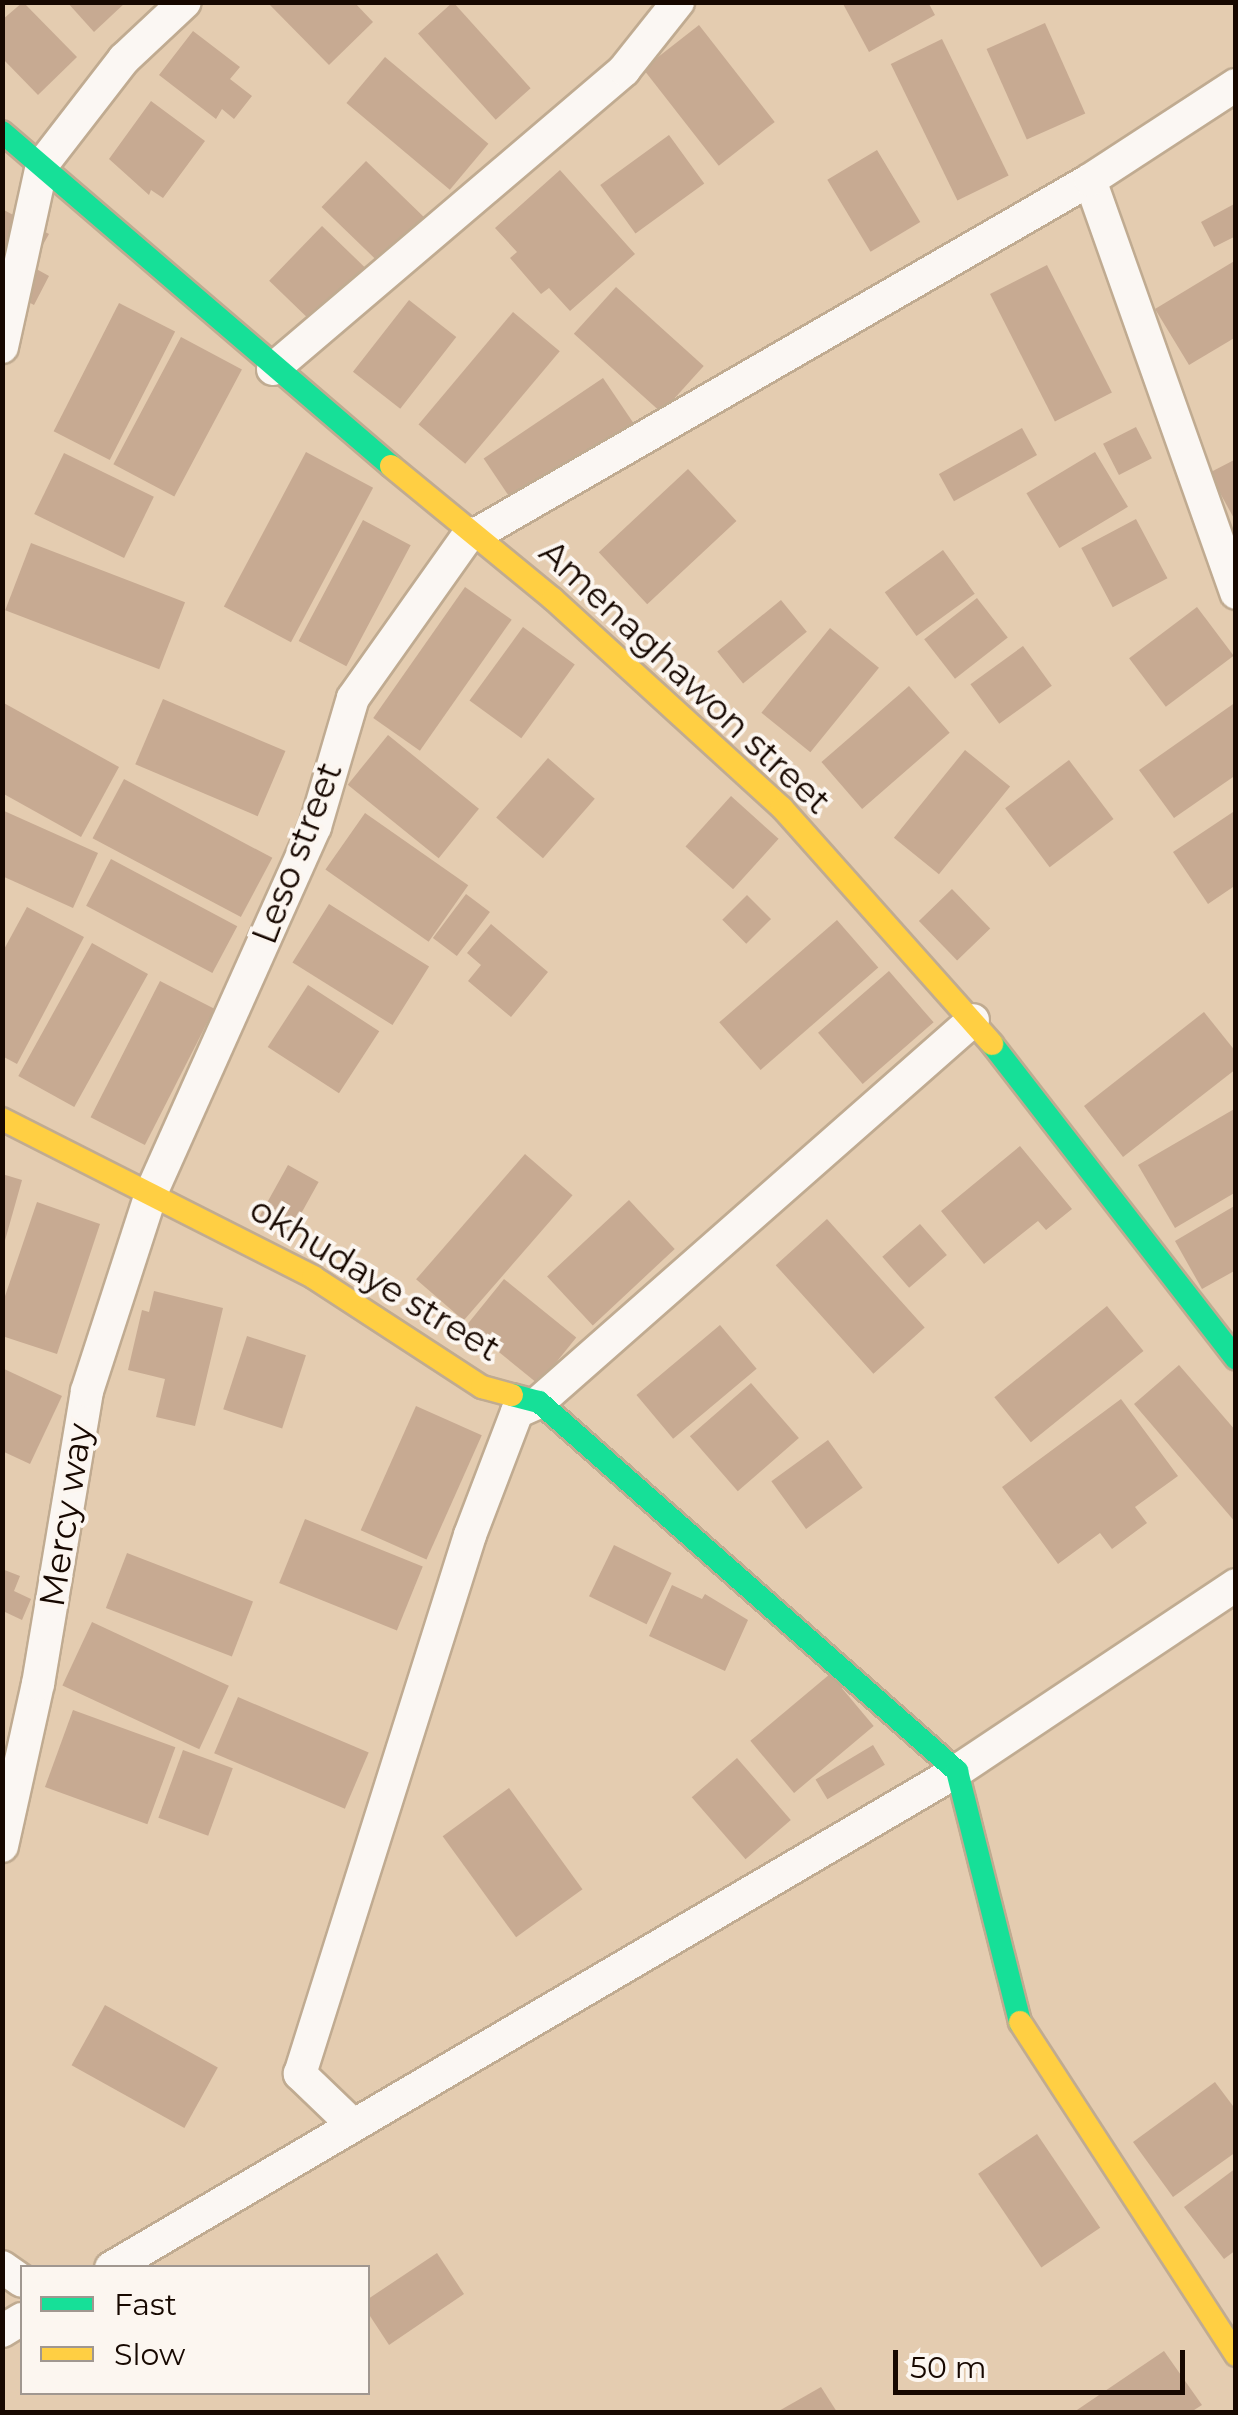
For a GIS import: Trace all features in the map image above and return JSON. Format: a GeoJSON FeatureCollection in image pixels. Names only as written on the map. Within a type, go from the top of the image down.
{"type":"FeatureCollection","features":[{"type":"Feature","properties":{"kind":"street"},"geometry":{"type":"LineString","coordinates":[[2,347],[42,165],[124,59],[185,2]]}},
{"type":"Feature","properties":{"kind":"street"},"geometry":{"type":"LineString","coordinates":[[273,369],[624,70],[678,2]]}},
{"type":"Feature","properties":{"kind":"street"},"geometry":{"type":"LineString","coordinates":[[472,534],[1090,180],[1236,85]]}},
{"type":"Feature","properties":{"kind":"street","name":"Amenaghawon street"},"geometry":{"type":"LineString","coordinates":[[2,132],[273,369],[472,534],[782,808],[973,1020],[1236,1358]]}},
{"type":"Feature","properties":{"kind":"street"},"geometry":{"type":"LineString","coordinates":[[1090,180],[1236,593]]}},
{"type":"Feature","properties":{"kind":"street","name":"Leso street"},"geometry":{"type":"LineString","coordinates":[[152,1190],[315,827],[353,698],[472,534]]}},
{"type":"Feature","properties":{"kind":"street"},"geometry":{"type":"LineString","coordinates":[[353,2124],[300,2074],[470,1535],[518,1412],[539,1402],[973,1020]]}},
{"type":"Feature","properties":{"kind":"street","name":"okhudaye street"},"geometry":{"type":"LineString","coordinates":[[2,1118],[152,1190],[313,1277],[482,1387],[539,1402],[958,1771]]}},
{"type":"Feature","properties":{"kind":"street","name":"Mercy way"},"geometry":{"type":"LineString","coordinates":[[2,1846],[38,1684],[86,1390],[152,1190]]}},
{"type":"Feature","properties":{"kind":"street"},"geometry":{"type":"LineString","coordinates":[[115,2265],[958,1771],[1236,1584]]}},
{"type":"Feature","properties":{"kind":"street"},"geometry":{"type":"LineString","coordinates":[[958,1771],[1020,2024],[1236,2354]]}},
{"type":"Feature","properties":{"kind":"building"},"geometry":{"type":"Polygon","coordinates":[[[23,2],[77,57],[38,95],[2,58],[2,20],[23,2]]]}},
{"type":"Feature","properties":{"kind":"building"},"geometry":{"type":"Polygon","coordinates":[[[67,2],[126,2],[94,32],[67,2]]]}},
{"type":"Feature","properties":{"kind":"building"},"geometry":{"type":"Polygon","coordinates":[[[267,2],[354,2],[373,22],[329,65],[267,2]]]}},
{"type":"Feature","properties":{"kind":"building"},"geometry":{"type":"Polygon","coordinates":[[[453,2],[531,88],[496,120],[418,33],[453,2]]]}},
{"type":"Feature","properties":{"kind":"building"},"geometry":{"type":"Polygon","coordinates":[[[842,2],[928,2],[935,15],[869,52],[842,2]]]}},
{"type":"Feature","properties":{"kind":"building"},"geometry":{"type":"Polygon","coordinates":[[[1045,23],[1085,113],[1027,139],[987,49],[1045,23]]]}},
{"type":"Feature","properties":{"kind":"building"},"geometry":{"type":"Polygon","coordinates":[[[699,25],[775,122],[719,166],[643,69],[699,25]]]}},
{"type":"Feature","properties":{"kind":"building"},"geometry":{"type":"Polygon","coordinates":[[[193,31],[240,67],[230,79],[252,96],[234,119],[222,109],[216,119],[159,75],[193,31]]]}},
{"type":"Feature","properties":{"kind":"building"},"geometry":{"type":"Polygon","coordinates":[[[942,39],[1009,176],[957,201],[891,64],[942,39]]]}},
{"type":"Feature","properties":{"kind":"building"},"geometry":{"type":"Polygon","coordinates":[[[385,57],[488,144],[450,190],[346,103],[385,57]]]}},
{"type":"Feature","properties":{"kind":"building"},"geometry":{"type":"Polygon","coordinates":[[[151,101],[205,141],[163,198],[151,190],[149,195],[109,159],[151,101]]]}},
{"type":"Feature","properties":{"kind":"building"},"geometry":{"type":"Polygon","coordinates":[[[669,135],[704,184],[636,234],[600,185],[669,135]]]}},
{"type":"Feature","properties":{"kind":"building"},"geometry":{"type":"Polygon","coordinates":[[[877,150],[920,222],[871,252],[827,180],[877,150]]]}},
{"type":"Feature","properties":{"kind":"building"},"geometry":{"type":"Polygon","coordinates":[[[366,161],[429,222],[385,268],[322,207],[366,161]]]}},
{"type":"Feature","properties":{"kind":"building"},"geometry":{"type":"Polygon","coordinates":[[[560,170],[635,254],[570,311],[549,288],[541,294],[510,258],[517,252],[495,228],[560,170]]]}},
{"type":"Feature","properties":{"kind":"building"},"geometry":{"type":"Polygon","coordinates":[[[1236,203],[1236,236],[1214,247],[1201,222],[1236,203]]]}},
{"type":"Feature","properties":{"kind":"building"},"geometry":{"type":"Polygon","coordinates":[[[2,209],[49,234],[31,266],[49,276],[34,305],[15,295],[2,318],[2,209]]]}},
{"type":"Feature","properties":{"kind":"building"},"geometry":{"type":"Polygon","coordinates":[[[322,226],[375,277],[322,331],[269,281],[322,226]]]}},
{"type":"Feature","properties":{"kind":"building"},"geometry":{"type":"Polygon","coordinates":[[[1236,260],[1236,337],[1189,365],[1155,309],[1236,260]]]}},
{"type":"Feature","properties":{"kind":"building"},"geometry":{"type":"Polygon","coordinates":[[[1047,265],[1112,392],[1055,421],[990,294],[1047,265]]]}},
{"type":"Feature","properties":{"kind":"building"},"geometry":{"type":"Polygon","coordinates":[[[616,287],[704,366],[662,413],[574,334],[616,287]]]}},
{"type":"Feature","properties":{"kind":"building"},"geometry":{"type":"Polygon","coordinates":[[[409,300],[456,337],[400,409],[353,372],[409,300]]]}},
{"type":"Feature","properties":{"kind":"building"},"geometry":{"type":"Polygon","coordinates":[[[119,303],[175,332],[110,460],[54,431],[119,303]]]}},
{"type":"Feature","properties":{"kind":"building"},"geometry":{"type":"Polygon","coordinates":[[[513,312],[560,351],[465,464],[419,425],[513,312]]]}},
{"type":"Feature","properties":{"kind":"building"},"geometry":{"type":"Polygon","coordinates":[[[181,337],[242,369],[174,497],[113,464],[181,337]]]}},
{"type":"Feature","properties":{"kind":"building"},"geometry":{"type":"Polygon","coordinates":[[[603,378],[641,434],[522,515],[484,459],[603,378]]]}},
{"type":"Feature","properties":{"kind":"building"},"geometry":{"type":"Polygon","coordinates":[[[1136,427],[1152,458],[1119,475],[1103,444],[1136,427]]]}},
{"type":"Feature","properties":{"kind":"building"},"geometry":{"type":"Polygon","coordinates":[[[1022,428],[1037,455],[954,501],[939,474],[1022,428]]]}},
{"type":"Feature","properties":{"kind":"building"},"geometry":{"type":"Polygon","coordinates":[[[306,452],[373,488],[291,642],[224,607],[306,452]]]}},
{"type":"Feature","properties":{"kind":"building"},"geometry":{"type":"Polygon","coordinates":[[[1095,452],[1128,507],[1059,548],[1026,493],[1095,452]]]}},
{"type":"Feature","properties":{"kind":"building"},"geometry":{"type":"Polygon","coordinates":[[[64,453],[154,497],[124,558],[34,514],[64,453]]]}},
{"type":"Feature","properties":{"kind":"building"},"geometry":{"type":"Polygon","coordinates":[[[1236,459],[1236,522],[1209,473],[1236,459]]]}},
{"type":"Feature","properties":{"kind":"building"},"geometry":{"type":"Polygon","coordinates":[[[688,469],[736,521],[647,604],[599,552],[688,469]]]}},
{"type":"Feature","properties":{"kind":"building"},"geometry":{"type":"Polygon","coordinates":[[[1136,519],[1167,578],[1113,607],[1081,548],[1136,519]]]}},
{"type":"Feature","properties":{"kind":"building"},"geometry":{"type":"Polygon","coordinates":[[[363,520],[411,545],[346,666],[299,641],[363,520]]]}},
{"type":"Feature","properties":{"kind":"building"},"geometry":{"type":"Polygon","coordinates":[[[31,543],[185,602],[159,669],[5,610],[31,543]]]}},
{"type":"Feature","properties":{"kind":"building"},"geometry":{"type":"Polygon","coordinates":[[[943,550],[975,594],[916,636],[885,592],[943,550]]]}},
{"type":"Feature","properties":{"kind":"building"},"geometry":{"type":"Polygon","coordinates":[[[465,587],[512,620],[420,751],[373,718],[465,587]]]}},
{"type":"Feature","properties":{"kind":"building"},"geometry":{"type":"Polygon","coordinates":[[[977,598],[1008,637],[955,679],[924,639],[977,598]]]}},
{"type":"Feature","properties":{"kind":"building"},"geometry":{"type":"Polygon","coordinates":[[[781,600],[807,632],[743,683],[717,652],[781,600]]]}},
{"type":"Feature","properties":{"kind":"building"},"geometry":{"type":"Polygon","coordinates":[[[1197,607],[1234,656],[1166,707],[1129,658],[1197,607]]]}},
{"type":"Feature","properties":{"kind":"building"},"geometry":{"type":"Polygon","coordinates":[[[523,627],[575,665],[521,738],[470,701],[523,627]]]}},
{"type":"Feature","properties":{"kind":"building"},"geometry":{"type":"Polygon","coordinates":[[[830,628],[879,668],[810,752],[761,713],[830,628]]]}},
{"type":"Feature","properties":{"kind":"building"},"geometry":{"type":"Polygon","coordinates":[[[1023,646],[1052,686],[999,724],[970,684],[1023,646]]]}},
{"type":"Feature","properties":{"kind":"building"},"geometry":{"type":"Polygon","coordinates":[[[909,686],[950,733],[862,809],[821,762],[909,686]]]}},
{"type":"Feature","properties":{"kind":"building"},"geometry":{"type":"Polygon","coordinates":[[[163,699],[285,751],[258,816],[135,764],[163,699]]]}},
{"type":"Feature","properties":{"kind":"building"},"geometry":{"type":"Polygon","coordinates":[[[2,702],[119,767],[81,837],[2,793],[2,702]]]}},
{"type":"Feature","properties":{"kind":"building"},"geometry":{"type":"Polygon","coordinates":[[[1236,702],[1236,775],[1174,818],[1139,770],[1236,702]]]}},
{"type":"Feature","properties":{"kind":"building"},"geometry":{"type":"Polygon","coordinates":[[[388,735],[479,809],[439,858],[348,785],[388,735]]]}},
{"type":"Feature","properties":{"kind":"building"},"geometry":{"type":"Polygon","coordinates":[[[965,750],[1010,787],[939,874],[894,838],[965,750]]]}},
{"type":"Feature","properties":{"kind":"building"},"geometry":{"type":"Polygon","coordinates":[[[548,758],[595,799],[543,858],[496,818],[548,758]]]}},
{"type":"Feature","properties":{"kind":"building"},"geometry":{"type":"Polygon","coordinates":[[[1069,760],[1114,819],[1050,867],[1005,808],[1069,760]]]}},
{"type":"Feature","properties":{"kind":"building"},"geometry":{"type":"Polygon","coordinates":[[[124,779],[272,858],[241,917],[93,838],[124,779]]]}},
{"type":"Feature","properties":{"kind":"building"},"geometry":{"type":"Polygon","coordinates":[[[731,796],[779,839],[733,889],[685,847],[731,796]]]}},
{"type":"Feature","properties":{"kind":"building"},"geometry":{"type":"Polygon","coordinates":[[[2,810],[98,853],[73,908],[2,876],[2,810]]]}},
{"type":"Feature","properties":{"kind":"building"},"geometry":{"type":"Polygon","coordinates":[[[1236,810],[1236,885],[1208,904],[1173,852],[1236,810]]]}},
{"type":"Feature","properties":{"kind":"building"},"geometry":{"type":"Polygon","coordinates":[[[365,813],[468,885],[429,942],[325,870],[365,813]]]}},
{"type":"Feature","properties":{"kind":"building"},"geometry":{"type":"Polygon","coordinates":[[[111,859],[237,926],[212,973],[86,906],[111,859]]]}},
{"type":"Feature","properties":{"kind":"building"},"geometry":{"type":"Polygon","coordinates":[[[952,889],[990,929],[957,961],[919,921],[952,889]]]}},
{"type":"Feature","properties":{"kind":"building"},"geometry":{"type":"Polygon","coordinates":[[[466,894],[490,912],[457,956],[433,938],[466,894]]]}},
{"type":"Feature","properties":{"kind":"building"},"geometry":{"type":"Polygon","coordinates":[[[747,895],[771,919],[746,944],[722,920],[747,895]]]}},
{"type":"Feature","properties":{"kind":"building"},"geometry":{"type":"Polygon","coordinates":[[[329,904],[429,967],[393,1025],[292,963],[329,904]]]}},
{"type":"Feature","properties":{"kind":"building"},"geometry":{"type":"Polygon","coordinates":[[[27,907],[84,937],[17,1064],[2,1056],[2,953],[27,907]]]}},
{"type":"Feature","properties":{"kind":"building"},"geometry":{"type":"Polygon","coordinates":[[[837,920],[878,968],[761,1070],[719,1022],[837,920]]]}},
{"type":"Feature","properties":{"kind":"building"},"geometry":{"type":"Polygon","coordinates":[[[491,924],[548,972],[511,1017],[468,981],[481,965],[467,953],[491,924]]]}},
{"type":"Feature","properties":{"kind":"building"},"geometry":{"type":"Polygon","coordinates":[[[92,943],[148,974],[74,1107],[18,1076],[92,943]]]}},
{"type":"Feature","properties":{"kind":"building"},"geometry":{"type":"Polygon","coordinates":[[[889,971],[934,1022],[863,1084],[818,1033],[889,971]]]}},
{"type":"Feature","properties":{"kind":"building"},"geometry":{"type":"Polygon","coordinates":[[[160,981],[214,1009],[145,1145],[91,1117],[160,981]]]}},
{"type":"Feature","properties":{"kind":"building"},"geometry":{"type":"Polygon","coordinates":[[[308,985],[379,1031],[339,1093],[268,1047],[308,985]]]}},
{"type":"Feature","properties":{"kind":"building"},"geometry":{"type":"Polygon","coordinates":[[[1204,1012],[1236,1052],[1236,1069],[1123,1157],[1084,1106],[1204,1012]]]}},
{"type":"Feature","properties":{"kind":"building"},"geometry":{"type":"Polygon","coordinates":[[[1236,1108],[1236,1192],[1175,1228],[1138,1165],[1236,1108]]]}},
{"type":"Feature","properties":{"kind":"building"},"geometry":{"type":"Polygon","coordinates":[[[1020,1146],[1072,1209],[1046,1230],[1038,1221],[984,1264],[941,1211],[1020,1146]]]}},
{"type":"Feature","properties":{"kind":"building"},"geometry":{"type":"Polygon","coordinates":[[[525,1154],[573,1195],[464,1321],[416,1279],[525,1154]]]}},
{"type":"Feature","properties":{"kind":"building"},"geometry":{"type":"Polygon","coordinates":[[[288,1165],[319,1182],[290,1234],[259,1217],[288,1165]]]}},
{"type":"Feature","properties":{"kind":"building"},"geometry":{"type":"Polygon","coordinates":[[[2,1174],[22,1180],[4,1244],[2,1244],[2,1174]]]}},
{"type":"Feature","properties":{"kind":"building"},"geometry":{"type":"Polygon","coordinates":[[[629,1200],[675,1249],[593,1325],[547,1276],[629,1200]]]}},
{"type":"Feature","properties":{"kind":"building"},"geometry":{"type":"Polygon","coordinates":[[[37,1202],[100,1224],[57,1354],[2,1336],[2,1305],[37,1202]]]}},
{"type":"Feature","properties":{"kind":"building"},"geometry":{"type":"Polygon","coordinates":[[[1236,1205],[1236,1270],[1202,1289],[1175,1241],[1236,1205]]]}},
{"type":"Feature","properties":{"kind":"building"},"geometry":{"type":"Polygon","coordinates":[[[827,1219],[925,1327],[873,1374],[776,1265],[827,1219]]]}},
{"type":"Feature","properties":{"kind":"building"},"geometry":{"type":"Polygon","coordinates":[[[920,1224],[947,1255],[909,1288],[882,1257],[920,1224]]]}},
{"type":"Feature","properties":{"kind":"building"},"geometry":{"type":"Polygon","coordinates":[[[504,1279],[576,1338],[539,1384],[466,1326],[504,1279]]]}},
{"type":"Feature","properties":{"kind":"building"},"geometry":{"type":"Polygon","coordinates":[[[154,1291],[223,1308],[195,1426],[156,1417],[165,1379],[128,1370],[142,1310],[149,1312],[154,1291]]]}},
{"type":"Feature","properties":{"kind":"building"},"geometry":{"type":"Polygon","coordinates":[[[1107,1306],[1144,1351],[1031,1442],[994,1397],[1107,1306]]]}},
{"type":"Feature","properties":{"kind":"building"},"geometry":{"type":"Polygon","coordinates":[[[720,1325],[757,1369],[673,1439],[637,1395],[720,1325]]]}},
{"type":"Feature","properties":{"kind":"building"},"geometry":{"type":"Polygon","coordinates":[[[247,1336],[306,1355],[282,1428],[223,1409],[247,1336]]]}},
{"type":"Feature","properties":{"kind":"building"},"geometry":{"type":"Polygon","coordinates":[[[1179,1365],[1236,1431],[1236,1523],[1134,1404],[1179,1365]]]}},
{"type":"Feature","properties":{"kind":"building"},"geometry":{"type":"Polygon","coordinates":[[[2,1368],[62,1396],[30,1464],[2,1451],[2,1368]]]}},
{"type":"Feature","properties":{"kind":"building"},"geometry":{"type":"Polygon","coordinates":[[[751,1383],[799,1438],[738,1491],[690,1436],[751,1383]]]}},
{"type":"Feature","properties":{"kind":"building"},"geometry":{"type":"Polygon","coordinates":[[[1121,1399],[1178,1476],[1135,1507],[1147,1523],[1112,1549],[1100,1533],[1058,1564],[1002,1487],[1121,1399]]]}},
{"type":"Feature","properties":{"kind":"building"},"geometry":{"type":"Polygon","coordinates":[[[416,1406],[482,1435],[426,1560],[361,1530],[416,1406]]]}},
{"type":"Feature","properties":{"kind":"building"},"geometry":{"type":"Polygon","coordinates":[[[828,1440],[863,1488],[806,1529],[771,1481],[828,1440]]]}},
{"type":"Feature","properties":{"kind":"building"},"geometry":{"type":"Polygon","coordinates":[[[305,1519],[423,1567],[397,1631],[279,1583],[305,1519]]]}},
{"type":"Feature","properties":{"kind":"building"},"geometry":{"type":"Polygon","coordinates":[[[614,1545],[672,1573],[647,1624],[589,1596],[614,1545]]]}},
{"type":"Feature","properties":{"kind":"building"},"geometry":{"type":"Polygon","coordinates":[[[127,1553],[253,1601],[232,1656],[106,1608],[127,1553]]]}},
{"type":"Feature","properties":{"kind":"building"},"geometry":{"type":"Polygon","coordinates":[[[2,1569],[20,1576],[14,1591],[31,1599],[22,1620],[5,1612],[2,1619],[2,1569]]]}},
{"type":"Feature","properties":{"kind":"building"},"geometry":{"type":"Polygon","coordinates":[[[672,1585],[702,1599],[705,1594],[748,1620],[725,1671],[649,1636],[672,1585]]]}},
{"type":"Feature","properties":{"kind":"building"},"geometry":{"type":"Polygon","coordinates":[[[92,1622],[229,1686],[199,1749],[62,1685],[92,1622]]]}},
{"type":"Feature","properties":{"kind":"building"},"geometry":{"type":"Polygon","coordinates":[[[830,1674],[874,1726],[794,1793],[750,1741],[830,1674]]]}},
{"type":"Feature","properties":{"kind":"building"},"geometry":{"type":"Polygon","coordinates":[[[238,1697],[369,1752],[345,1809],[214,1753],[238,1697]]]}},
{"type":"Feature","properties":{"kind":"building"},"geometry":{"type":"Polygon","coordinates":[[[73,1710],[175,1747],[147,1824],[45,1787],[73,1710]]]}},
{"type":"Feature","properties":{"kind":"building"},"geometry":{"type":"Polygon","coordinates":[[[873,1745],[885,1765],[827,1799],[816,1780],[873,1745]]]}},
{"type":"Feature","properties":{"kind":"building"},"geometry":{"type":"Polygon","coordinates":[[[183,1750],[233,1768],[208,1836],[158,1818],[183,1750]]]}},
{"type":"Feature","properties":{"kind":"building"},"geometry":{"type":"Polygon","coordinates":[[[737,1758],[791,1820],[746,1859],[692,1797],[737,1758]]]}},
{"type":"Feature","properties":{"kind":"building"},"geometry":{"type":"Polygon","coordinates":[[[509,1788],[582,1889],[516,1937],[443,1836],[509,1788]]]}},
{"type":"Feature","properties":{"kind":"building"},"geometry":{"type":"Polygon","coordinates":[[[105,2005],[218,2068],[184,2128],[72,2065],[105,2005]]]}},
{"type":"Feature","properties":{"kind":"building"},"geometry":{"type":"Polygon","coordinates":[[[1215,2082],[1236,2110],[1236,2152],[1173,2197],[1133,2142],[1215,2082]]]}},
{"type":"Feature","properties":{"kind":"building"},"geometry":{"type":"Polygon","coordinates":[[[1037,2134],[1100,2228],[1041,2267],[978,2174],[1037,2134]]]}},
{"type":"Feature","properties":{"kind":"building"},"geometry":{"type":"Polygon","coordinates":[[[1236,2168],[1236,2250],[1224,2259],[1184,2207],[1236,2168]]]}},
{"type":"Feature","properties":{"kind":"building"},"geometry":{"type":"Polygon","coordinates":[[[437,2253],[464,2294],[389,2345],[370,2316],[370,2298],[437,2253]]]}},
{"type":"Feature","properties":{"kind":"building"},"geometry":{"type":"Polygon","coordinates":[[[1164,2351],[1202,2405],[1191,2412],[1074,2412],[1164,2351]]]}},
{"type":"Feature","properties":{"kind":"building"},"geometry":{"type":"Polygon","coordinates":[[[821,2387],[837,2412],[777,2412],[821,2387]]]}},
{"type":"Feature","properties":{"kind":"traffic: fast"},"geometry":{"type":"LineString","coordinates":[[2,132],[391,466]]}},
{"type":"Feature","properties":{"kind":"traffic: fast"},"geometry":{"type":"LineString","coordinates":[[992,1044],[1236,1358]]}},
{"type":"Feature","properties":{"kind":"traffic: fast"},"geometry":{"type":"LineString","coordinates":[[512,1395],[539,1402],[957,1771],[1020,2022]]}},
{"type":"Feature","properties":{"kind":"traffic: slow"},"geometry":{"type":"LineString","coordinates":[[391,466],[553,599],[782,808],[992,1044]]}},
{"type":"Feature","properties":{"kind":"traffic: slow"},"geometry":{"type":"LineString","coordinates":[[2,1119],[313,1277],[482,1387],[512,1395]]}},
{"type":"Feature","properties":{"kind":"traffic: slow"},"geometry":{"type":"LineString","coordinates":[[1020,2022],[1236,2355]]}}]}
